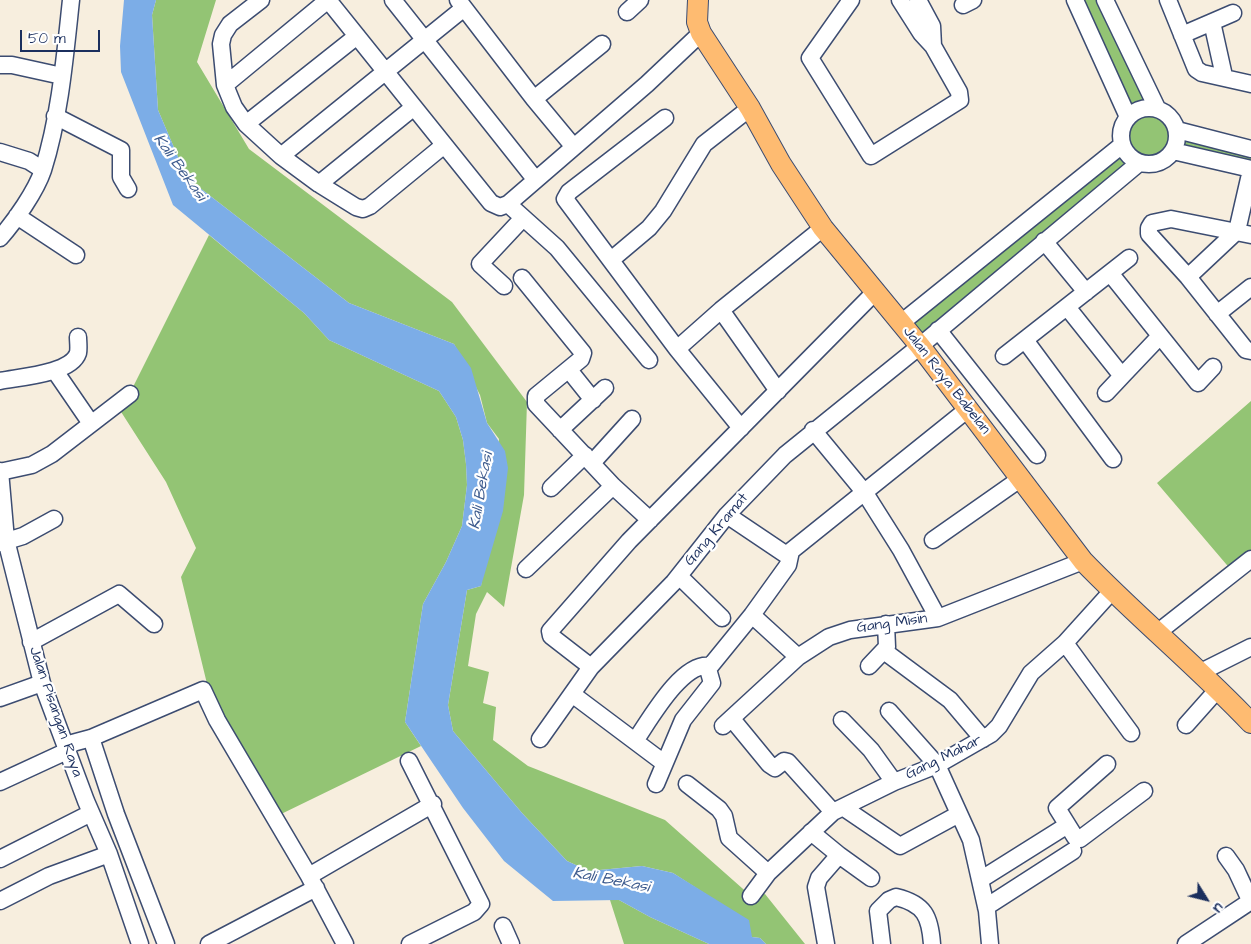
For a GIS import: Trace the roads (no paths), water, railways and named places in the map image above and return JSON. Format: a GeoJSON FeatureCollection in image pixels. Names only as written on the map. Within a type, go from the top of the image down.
{"type":"FeatureCollection","features":[{"type":"Feature","properties":{"kind":"main road","name":"Jalan Raya Babelan"},"geometry":{"type":"LineString","coordinates":[[698,0],[697,22],[701,33],[750,108],[781,164],[823,228],[920,346],[1083,561],[1112,591],[1251,721]]}},
{"type":"Feature","properties":{"kind":"street"},"geometry":{"type":"LineString","coordinates":[[0,238],[17,216],[42,170],[62,76],[71,0]]}},
{"type":"Feature","properties":{"kind":"street"},"geometry":{"type":"LineString","coordinates":[[261,0],[224,31],[221,44],[224,85],[246,124],[281,156],[319,184],[356,207],[367,208],[443,146]]}},
{"type":"Feature","properties":{"kind":"street"},"geometry":{"type":"LineString","coordinates":[[224,85],[328,0],[443,146],[494,205],[500,207],[508,204],[647,84],[701,33]]}},
{"type":"Feature","properties":{"kind":"street"},"geometry":{"type":"LineString","coordinates":[[393,0],[536,179]]}},
{"type":"Feature","properties":{"kind":"street"},"geometry":{"type":"LineString","coordinates":[[628,12],[640,0]]}},
{"type":"Feature","properties":{"kind":"street"},"geometry":{"type":"LineString","coordinates":[[850,0],[810,58],[871,156],[960,100],[959,92],[933,46],[921,33],[900,0]]}},
{"type":"Feature","properties":{"kind":"street"},"geometry":{"type":"LineString","coordinates":[[918,0],[932,26],[933,46]]}},
{"type":"Feature","properties":{"kind":"street"},"geometry":{"type":"LineString","coordinates":[[1075,0],[1128,117]]}},
{"type":"Feature","properties":{"kind":"street"},"geometry":{"type":"LineString","coordinates":[[1105,0],[1157,108]]}},
{"type":"Feature","properties":{"kind":"street"},"geometry":{"type":"LineString","coordinates":[[1168,0],[1196,69],[1202,73],[1224,76],[1251,84]]}},
{"type":"Feature","properties":{"kind":"street"},"geometry":{"type":"LineString","coordinates":[[281,156],[424,40],[461,4],[534,99],[573,146]]}},
{"type":"Feature","properties":{"kind":"street"},"geometry":{"type":"LineString","coordinates":[[1182,35],[1233,13]]}},
{"type":"Feature","properties":{"kind":"street"},"geometry":{"type":"LineString","coordinates":[[1212,22],[1224,76]]}},
{"type":"Feature","properties":{"kind":"street"},"geometry":{"type":"LineString","coordinates":[[246,124],[357,36]]}},
{"type":"Feature","properties":{"kind":"street"},"geometry":{"type":"LineString","coordinates":[[534,99],[602,44]]}},
{"type":"Feature","properties":{"kind":"street"},"geometry":{"type":"LineString","coordinates":[[0,65],[12,65],[62,76]]}},
{"type":"Feature","properties":{"kind":"street"},"geometry":{"type":"LineString","coordinates":[[319,184],[414,107]]}},
{"type":"Feature","properties":{"kind":"street"},"geometry":{"type":"LineString","coordinates":[[611,260],[649,228],[663,211],[704,144],[750,108]]}},
{"type":"Feature","properties":{"kind":"street"},"geometry":{"type":"LineString","coordinates":[[1141,108],[1157,108],[1170,116],[1177,130],[1177,141],[1173,151],[1164,160],[1151,165],[1139,163],[1128,156],[1122,146],[1121,130],[1128,117],[1141,108]]}},
{"type":"Feature","properties":{"kind":"street"},"geometry":{"type":"LineString","coordinates":[[55,116],[120,150],[122,177],[128,189]]}},
{"type":"Feature","properties":{"kind":"street"},"geometry":{"type":"LineString","coordinates":[[665,118],[565,196],[566,202],[677,349],[741,428]]}},
{"type":"Feature","properties":{"kind":"street"},"geometry":{"type":"LineString","coordinates":[[1177,130],[1251,149]]}},
{"type":"Feature","properties":{"kind":"street"},"geometry":{"type":"LineString","coordinates":[[901,323],[1122,146]]}},
{"type":"Feature","properties":{"kind":"street"},"geometry":{"type":"LineString","coordinates":[[1173,151],[1250,175],[1244,233],[1188,277]]}},
{"type":"Feature","properties":{"kind":"street"},"geometry":{"type":"LineString","coordinates":[[0,152],[29,161],[42,170]]}},
{"type":"Feature","properties":{"kind":"street","name":"Gang Kramat"},"geometry":{"type":"LineString","coordinates":[[540,739],[591,667],[679,576],[757,482],[813,430],[920,346],[1016,263],[1139,163]]}},
{"type":"Feature","properties":{"kind":"street"},"geometry":{"type":"LineString","coordinates":[[508,204],[563,254],[649,360]]}},
{"type":"Feature","properties":{"kind":"street"},"geometry":{"type":"LineString","coordinates":[[17,216],[76,255]]}},
{"type":"Feature","properties":{"kind":"street"},"geometry":{"type":"LineString","coordinates":[[504,286],[480,264],[523,218]]}},
{"type":"Feature","properties":{"kind":"street"},"geometry":{"type":"LineString","coordinates":[[1244,233],[1171,219],[1152,223],[1149,228],[1149,234],[1188,277],[1246,350],[1251,351]]}},
{"type":"Feature","properties":{"kind":"street"},"geometry":{"type":"LineString","coordinates":[[677,349],[721,310],[823,228]]}},
{"type":"Feature","properties":{"kind":"street"},"geometry":{"type":"LineString","coordinates":[[1044,241],[1086,292]]}},
{"type":"Feature","properties":{"kind":"street"},"geometry":{"type":"LineString","coordinates":[[1000,244],[1016,263]]}},
{"type":"Feature","properties":{"kind":"street"},"geometry":{"type":"LineString","coordinates":[[1004,356],[1129,258]]}},
{"type":"Feature","properties":{"kind":"street"},"geometry":{"type":"LineString","coordinates":[[1110,273],[1198,383],[1213,367]]}},
{"type":"Feature","properties":{"kind":"street"},"geometry":{"type":"LineString","coordinates":[[522,278],[582,351],[582,357],[535,399],[536,404],[589,458],[613,486],[650,520]]}},
{"type":"Feature","properties":{"kind":"street"},"geometry":{"type":"LineString","coordinates":[[1217,314],[1251,287]]}},
{"type":"Feature","properties":{"kind":"street"},"geometry":{"type":"LineString","coordinates":[[591,667],[551,636],[550,631],[650,520],[876,291]]}},
{"type":"Feature","properties":{"kind":"street"},"geometry":{"type":"LineString","coordinates":[[1067,307],[1122,376]]}},
{"type":"Feature","properties":{"kind":"street"},"geometry":{"type":"LineString","coordinates":[[721,310],[778,390]]}},
{"type":"Feature","properties":{"kind":"street"},"geometry":{"type":"LineString","coordinates":[[938,330],[1037,455]]}},
{"type":"Feature","properties":{"kind":"street"},"geometry":{"type":"LineString","coordinates":[[1106,393],[1160,336]]}},
{"type":"Feature","properties":{"kind":"street"},"geometry":{"type":"LineString","coordinates":[[0,381],[55,371],[71,362],[78,354],[78,337]]}},
{"type":"Feature","properties":{"kind":"street"},"geometry":{"type":"LineString","coordinates":[[1025,340],[1114,459]]}},
{"type":"Feature","properties":{"kind":"street"},"geometry":{"type":"LineString","coordinates":[[568,370],[593,400]]}},
{"type":"Feature","properties":{"kind":"street"},"geometry":{"type":"LineString","coordinates":[[55,371],[90,422]]}},
{"type":"Feature","properties":{"kind":"street"},"geometry":{"type":"LineString","coordinates":[[560,430],[605,388]]}},
{"type":"Feature","properties":{"kind":"street"},"geometry":{"type":"LineString","coordinates":[[0,472],[23,467],[42,460],[90,422],[130,394]]}},
{"type":"Feature","properties":{"kind":"street"},"geometry":{"type":"LineString","coordinates":[[656,784],[683,720],[712,683],[707,672],[710,666],[752,615],[788,564],[788,556],[797,545],[968,409]]}},
{"type":"Feature","properties":{"kind":"street"},"geometry":{"type":"LineString","coordinates":[[983,428],[1002,412]]}},
{"type":"Feature","properties":{"kind":"street"},"geometry":{"type":"LineString","coordinates":[[551,488],[589,458],[632,419]]}},
{"type":"Feature","properties":{"kind":"street"},"geometry":{"type":"LineString","coordinates":[[813,430],[865,492],[901,550],[938,618]]}},
{"type":"Feature","properties":{"kind":"street","name":"Jalan Pisangan Raya"},"geometry":{"type":"LineString","coordinates":[[0,472],[3,542],[42,683],[109,854],[140,944]]}},
{"type":"Feature","properties":{"kind":"street"},"geometry":{"type":"LineString","coordinates":[[933,540],[1020,479]]}},
{"type":"Feature","properties":{"kind":"street"},"geometry":{"type":"LineString","coordinates":[[526,569],[613,486]]}},
{"type":"Feature","properties":{"kind":"street"},"geometry":{"type":"LineString","coordinates":[[728,515],[788,556]]}},
{"type":"Feature","properties":{"kind":"street"},"geometry":{"type":"LineString","coordinates":[[3,542],[22,536],[54,519]]}},
{"type":"Feature","properties":{"kind":"street"},"geometry":{"type":"LineString","coordinates":[[1157,633],[1251,559]]}},
{"type":"Feature","properties":{"kind":"street","name":"Gang Misin"},"geometry":{"type":"LineString","coordinates":[[838,810],[788,762],[784,761],[775,768],[770,764],[728,722],[798,657],[818,643],[838,633],[886,624],[938,618],[1083,561]]}},
{"type":"Feature","properties":{"kind":"street"},"geometry":{"type":"LineString","coordinates":[[679,576],[722,618]]}},
{"type":"Feature","properties":{"kind":"street","name":"Gang Mahar"},"geometry":{"type":"LineString","coordinates":[[751,896],[768,873],[811,832],[838,810],[894,782],[937,765],[983,739],[999,726],[1031,673],[1065,643],[1112,591]]}},
{"type":"Feature","properties":{"kind":"street"},"geometry":{"type":"LineString","coordinates":[[32,642],[119,594],[154,624]]}},
{"type":"Feature","properties":{"kind":"street"},"geometry":{"type":"LineString","coordinates":[[752,615],[798,657]]}},
{"type":"Feature","properties":{"kind":"street"},"geometry":{"type":"LineString","coordinates":[[869,666],[888,645],[886,624]]}},
{"type":"Feature","properties":{"kind":"street"},"geometry":{"type":"LineString","coordinates":[[1065,643],[1131,733]]}},
{"type":"Feature","properties":{"kind":"street"},"geometry":{"type":"LineString","coordinates":[[1200,672],[1251,647]]}},
{"type":"Feature","properties":{"kind":"street"},"geometry":{"type":"LineString","coordinates":[[884,650],[950,700],[983,739]]}},
{"type":"Feature","properties":{"kind":"street"},"geometry":{"type":"LineString","coordinates":[[635,741],[678,681],[696,668],[710,666]]}},
{"type":"Feature","properties":{"kind":"street"},"geometry":{"type":"LineString","coordinates":[[0,698],[42,683]]}},
{"type":"Feature","properties":{"kind":"street"},"geometry":{"type":"LineString","coordinates":[[0,782],[66,748],[203,690],[217,720],[312,882],[345,944]]}},
{"type":"Feature","properties":{"kind":"street"},"geometry":{"type":"LineString","coordinates":[[1186,725],[1218,690]]}},
{"type":"Feature","properties":{"kind":"street"},"geometry":{"type":"LineString","coordinates":[[572,694],[664,763]]}},
{"type":"Feature","properties":{"kind":"street"},"geometry":{"type":"LineString","coordinates":[[889,711],[937,765],[971,840],[986,907],[990,944]]}},
{"type":"Feature","properties":{"kind":"street"},"geometry":{"type":"LineString","coordinates":[[842,720],[871,750],[894,782]]}},
{"type":"Feature","properties":{"kind":"street"},"geometry":{"type":"LineString","coordinates":[[91,738],[116,814],[166,944]]}},
{"type":"Feature","properties":{"kind":"street"},"geometry":{"type":"LineString","coordinates":[[409,761],[481,904],[474,912],[410,944]]}},
{"type":"Feature","properties":{"kind":"street"},"geometry":{"type":"LineString","coordinates":[[1107,764],[1058,806],[1058,811],[1066,826],[1075,837],[1080,838],[1144,790]]}},
{"type":"Feature","properties":{"kind":"street"},"geometry":{"type":"LineString","coordinates":[[687,784],[719,809],[724,816],[729,838],[768,873]]}},
{"type":"Feature","properties":{"kind":"street"},"geometry":{"type":"LineString","coordinates":[[210,944],[312,882],[432,804]]}},
{"type":"Feature","properties":{"kind":"street"},"geometry":{"type":"LineString","coordinates":[[838,810],[900,846],[959,814]]}},
{"type":"Feature","properties":{"kind":"street"},"geometry":{"type":"LineString","coordinates":[[1,855],[92,814]]}},
{"type":"Feature","properties":{"kind":"street"},"geometry":{"type":"LineString","coordinates":[[980,880],[1066,826]]}},
{"type":"Feature","properties":{"kind":"street"},"geometry":{"type":"LineString","coordinates":[[811,832],[839,855],[872,878]]}},
{"type":"Feature","properties":{"kind":"street"},"geometry":{"type":"LineString","coordinates":[[986,907],[1073,851]]}},
{"type":"Feature","properties":{"kind":"street"},"geometry":{"type":"LineString","coordinates":[[1,897],[49,876],[109,854]]}},
{"type":"Feature","properties":{"kind":"street"},"geometry":{"type":"LineString","coordinates":[[826,944],[816,886],[819,878],[839,855]]}},
{"type":"Feature","properties":{"kind":"street"},"geometry":{"type":"LineString","coordinates":[[1186,944],[1251,901],[1236,870],[1226,856]]}},
{"type":"Feature","properties":{"kind":"street"},"geometry":{"type":"LineString","coordinates":[[882,944],[878,911],[889,900],[896,897],[913,903],[927,915],[930,921],[932,944]]}},
{"type":"Feature","properties":{"kind":"street"},"geometry":{"type":"LineString","coordinates":[[978,921],[981,944]]}},
{"type":"Feature","properties":{"kind":"street"},"geometry":{"type":"LineString","coordinates":[[503,926],[511,944]]}},
{"type":"Feature","properties":{"kind":"water","name":"Kali Bekasi"},"geometry":{"type":"Polygon","coordinates":[[[124,0],[156,0],[152,15],[158,110],[187,178],[349,303],[454,344],[471,368],[487,423],[505,451],[508,468],[503,511],[481,586],[467,590],[448,705],[453,731],[522,813],[567,861],[589,871],[642,866],[673,873],[749,920],[752,937],[760,938],[766,944],[709,944],[650,917],[619,900],[553,901],[504,861],[463,808],[405,722],[423,604],[446,562],[462,526],[467,485],[466,464],[463,440],[456,417],[439,391],[329,340],[304,313],[173,205],[121,72],[120,46],[124,0]]]}}]}
